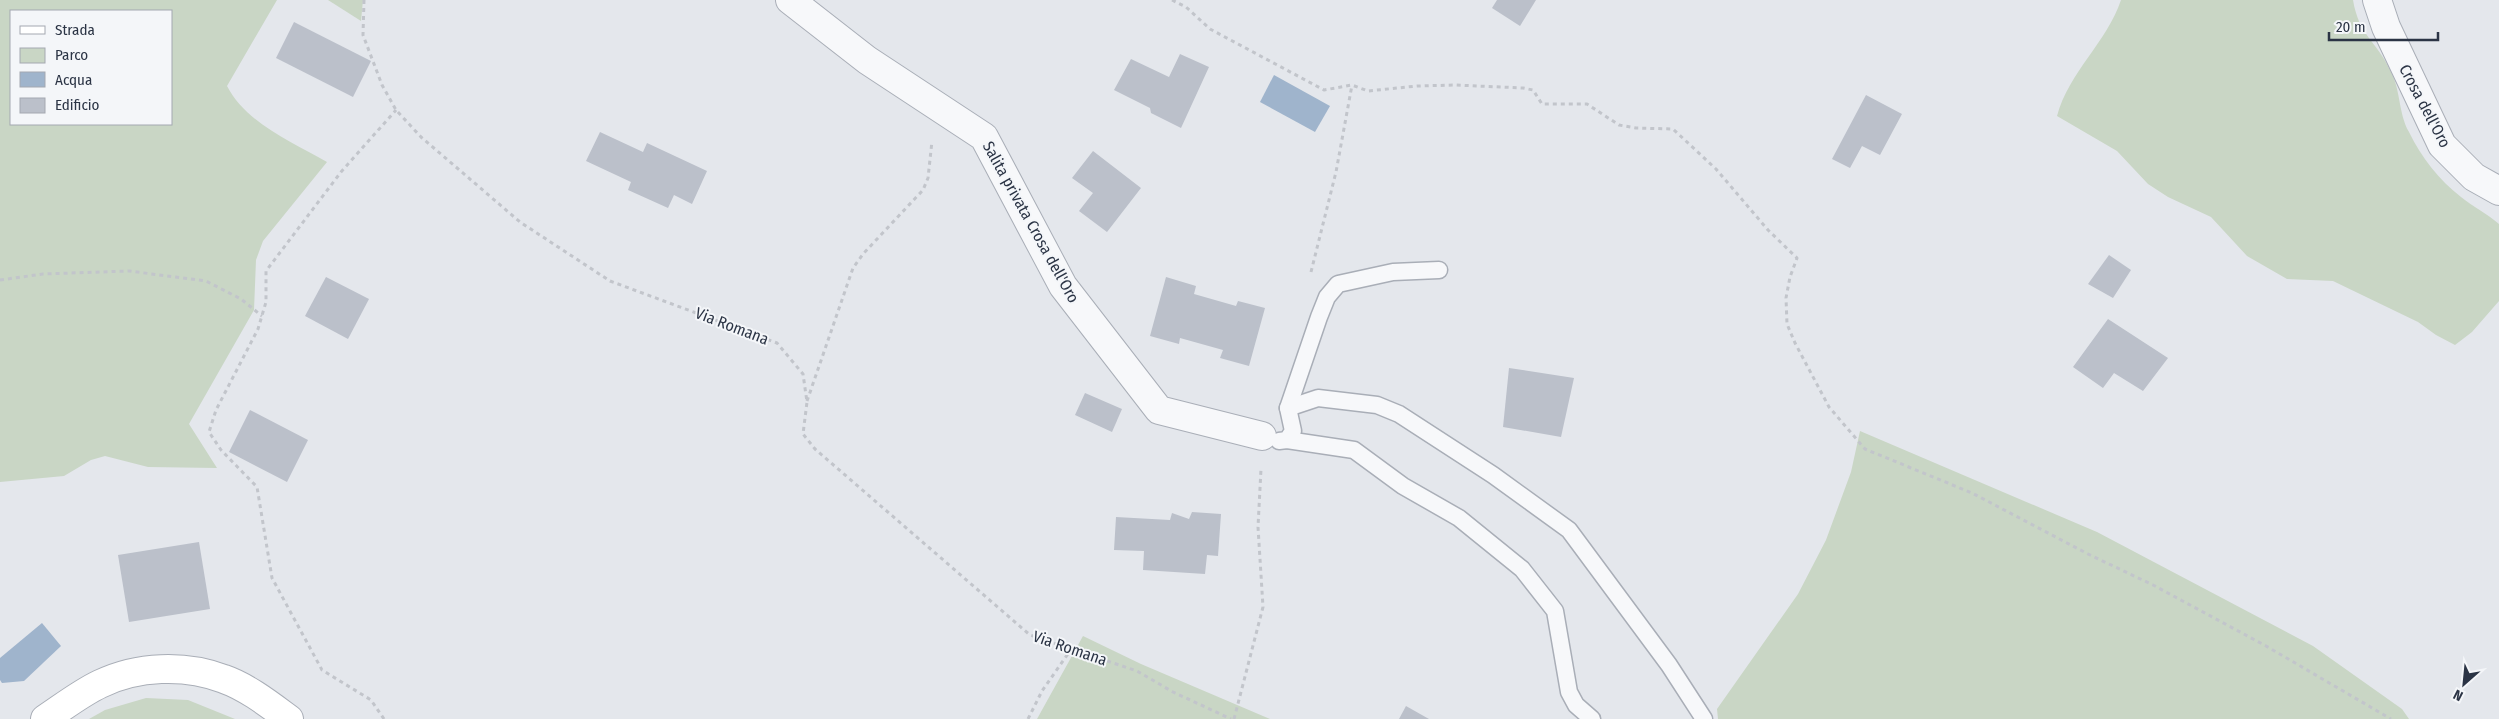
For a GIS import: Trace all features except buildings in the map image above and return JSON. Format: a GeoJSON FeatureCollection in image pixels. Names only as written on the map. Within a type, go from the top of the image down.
{"type":"FeatureCollection","features":[{"type":"Feature","properties":{"kind":"main road"},"geometry":{"type":"LineString","coordinates":[[45,719],[99,684],[128,672],[179,669],[224,679],[271,706],[289,719]]}},
{"type":"Feature","properties":{"kind":"street","name":"Salita privata Crosa dell'Oro"},"geometry":{"type":"LineString","coordinates":[[790,0],[867,60],[984,137],[1063,286],[1159,410],[1275,438]]}},
{"type":"Feature","properties":{"kind":"street","name":"Crosa dell'Oro"},"geometry":{"type":"LineString","coordinates":[[2378,0],[2386,27],[2442,145],[2474,177],[2499,192]]}},
{"type":"Feature","properties":{"kind":"lane"},"geometry":{"type":"LineString","coordinates":[[1275,438],[1293,431],[1288,408],[1318,317],[1327,297],[1338,284],[1392,272],[1439,270]]}},
{"type":"Feature","properties":{"kind":"lane"},"geometry":{"type":"LineString","coordinates":[[1288,408],[1318,398],[1377,405],[1398,414],[1493,475],[1569,530],[1669,665],[1704,719]]}},
{"type":"Feature","properties":{"kind":"lane"},"geometry":{"type":"LineString","coordinates":[[1275,438],[1354,450],[1403,486],[1460,518],[1522,569],[1555,611],[1569,692],[1576,705],[1592,719]]}},
{"type":"Feature","properties":{"kind":"path","name":"Via Romana"},"geometry":{"type":"LineString","coordinates":[[364,0],[363,35],[382,85],[396,110],[421,137],[520,222],[610,281],[777,343],[803,374],[807,402],[803,434],[815,449],[1030,635],[1137,671],[1173,692],[1231,719]]}},
{"type":"Feature","properties":{"kind":"path"},"geometry":{"type":"LineString","coordinates":[[1172,0],[1186,7],[1210,29],[1324,90],[1352,85],[1368,91],[1417,86],[1455,85],[1523,88],[1533,90],[1542,104],[1588,104],[1619,125],[1636,128],[1673,129],[1716,169],[1768,230],[1797,258],[1790,277],[1786,298],[1787,324],[1829,407],[1864,449],[1972,493],[2088,554],[2153,584],[2266,646],[2391,719]]}},
{"type":"Feature","properties":{"kind":"path"},"geometry":{"type":"LineString","coordinates":[[384,719],[371,700],[322,670],[272,578],[257,487],[221,450],[209,432],[216,410],[258,329],[266,302],[266,271],[341,172],[396,110]]}},
{"type":"Feature","properties":{"kind":"path"},"geometry":{"type":"LineString","coordinates":[[807,402],[853,268],[863,254],[922,190],[928,178],[932,140]]}},
{"type":"Feature","properties":{"kind":"path"},"geometry":{"type":"LineString","coordinates":[[0,280],[42,274],[129,271],[206,281],[241,299],[262,316]]}},
{"type":"Feature","properties":{"kind":"path"},"geometry":{"type":"LineString","coordinates":[[1028,719],[1042,691],[1072,648]]}},
{"type":"Feature","properties":{"kind":"green space"},"geometry":{"type":"Polygon","coordinates":[[[0,0],[277,0],[227,86],[235,99],[258,121],[285,139],[327,162],[263,241],[256,260],[254,310],[189,424],[217,468],[148,467],[105,456],[91,460],[64,476],[0,482],[0,0]]]}},
{"type":"Feature","properties":{"kind":"green space"},"geometry":{"type":"Polygon","coordinates":[[[328,0],[363,0],[361,21],[328,0]]]}},
{"type":"Feature","properties":{"kind":"green space"},"geometry":{"type":"Polygon","coordinates":[[[2121,0],[2353,0],[2359,22],[2385,60],[2394,77],[2405,125],[2419,150],[2431,168],[2453,190],[2499,224],[2499,301],[2472,332],[2455,345],[2436,335],[2418,322],[2333,281],[2287,279],[2247,256],[2211,217],[2168,197],[2148,184],[2117,151],[2057,116],[2070,85],[2107,30],[2121,0]]]}},
{"type":"Feature","properties":{"kind":"green space"},"geometry":{"type":"Polygon","coordinates":[[[1860,431],[2097,532],[2313,646],[2402,709],[2409,719],[1718,719],[1717,709],[1798,594],[1826,540],[1851,472],[1860,431]]]}},
{"type":"Feature","properties":{"kind":"green space"},"geometry":{"type":"Polygon","coordinates":[[[1083,636],[1141,664],[1270,719],[1037,719],[1083,636]]]}},
{"type":"Feature","properties":{"kind":"green space"},"geometry":{"type":"Polygon","coordinates":[[[146,698],[188,700],[235,719],[89,719],[105,710],[146,698]]]}},
{"type":"Feature","properties":{"kind":"water"},"geometry":{"type":"Polygon","coordinates":[[[1274,75],[1330,106],[1315,132],[1260,102],[1274,75]]]}},
{"type":"Feature","properties":{"kind":"water"},"geometry":{"type":"Polygon","coordinates":[[[42,623],[61,646],[24,681],[2,683],[0,680],[0,658],[42,623]]]}}]}
